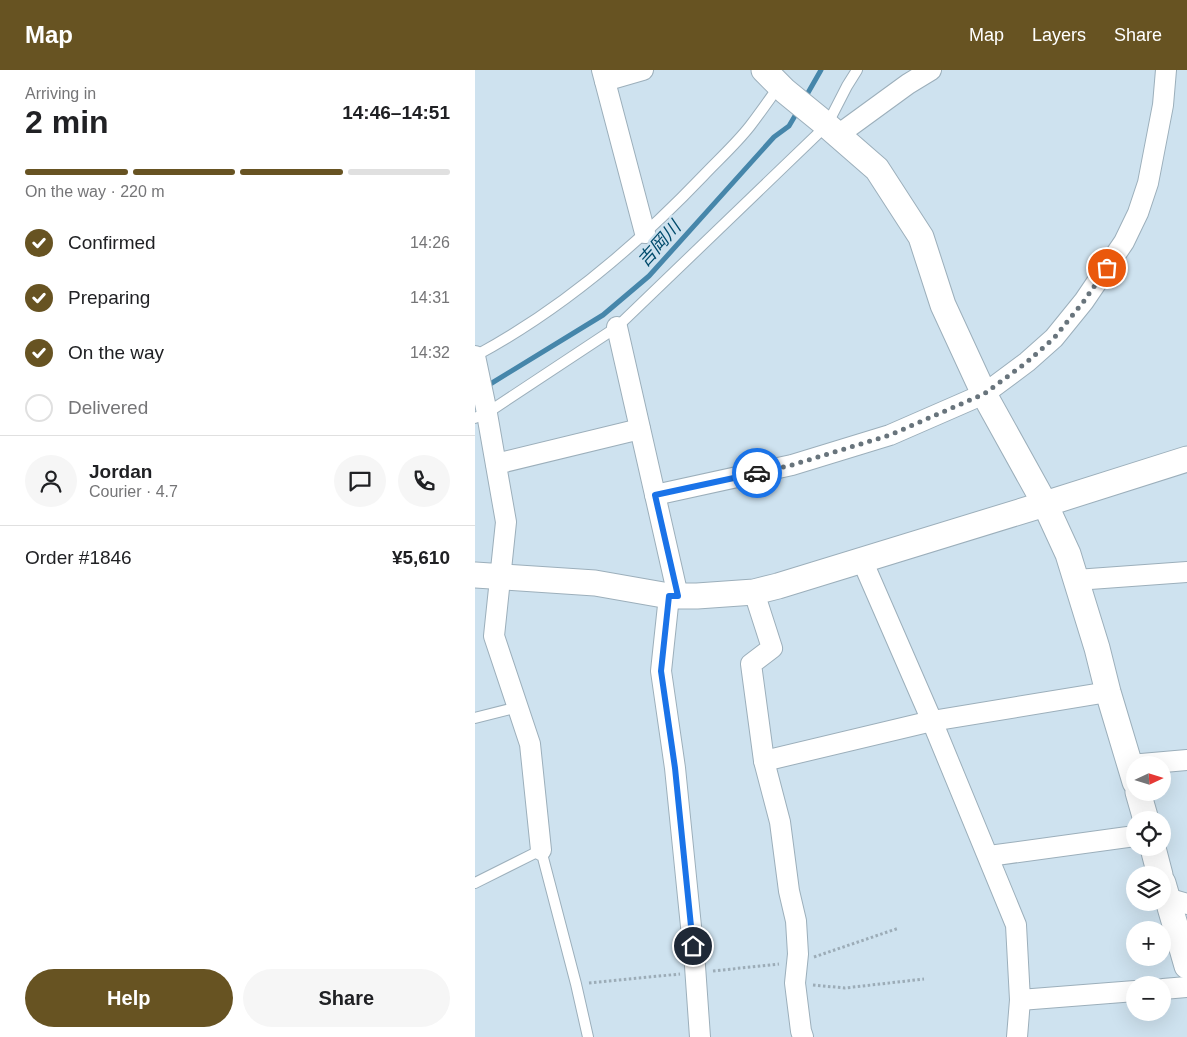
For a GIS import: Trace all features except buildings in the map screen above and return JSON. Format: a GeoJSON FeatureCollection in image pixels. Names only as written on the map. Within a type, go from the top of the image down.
{"type":"FeatureCollection","features":[{"type":"Feature","properties":{"kind":"street"},"geometry":{"type":"LineString","coordinates":[[643,70],[604,75],[645,233]]}},
{"type":"Feature","properties":{"kind":"street"},"geometry":{"type":"LineString","coordinates":[[829,127],[931,70]]}},
{"type":"Feature","properties":{"kind":"street"},"geometry":{"type":"LineString","coordinates":[[655,495],[792,465],[890,435],[984,394],[1027,362],[1054,338],[1084,301],[1124,242],[1138,213],[1148,183],[1163,105],[1165,70]]}},
{"type":"Feature","properties":{"kind":"street"},"geometry":{"type":"LineString","coordinates":[[776,82],[877,169],[921,237],[943,305],[984,394],[1045,504],[1068,554],[1128,756]]}},
{"type":"Feature","properties":{"kind":"street"},"geometry":{"type":"LineString","coordinates":[[617,326],[655,495],[673,596],[661,671],[675,768],[700,1037]]}},
{"type":"Feature","properties":{"kind":"street"},"geometry":{"type":"LineString","coordinates":[[476,358],[483,413],[496,464],[507,522],[493,636],[530,744],[541,850]]}},
{"type":"Feature","properties":{"kind":"street"},"geometry":{"type":"LineString","coordinates":[[496,464],[640,430]]}},
{"type":"Feature","properties":{"kind":"street"},"geometry":{"type":"LineString","coordinates":[[475,575],[595,583],[673,596],[754,592],[1187,459]]}},
{"type":"Feature","properties":{"kind":"street"},"geometry":{"type":"LineString","coordinates":[[861,560],[932,721],[1016,924],[1020,1000],[1017,1037]]}},
{"type":"Feature","properties":{"kind":"street"},"geometry":{"type":"LineString","coordinates":[[1076,580],[1187,572]]}},
{"type":"Feature","properties":{"kind":"street"},"geometry":{"type":"LineString","coordinates":[[754,592],[772,648],[751,664],[764,761],[780,822],[789,891],[796,921],[799,954],[795,983],[803,1037]]}},
{"type":"Feature","properties":{"kind":"street"},"geometry":{"type":"LineString","coordinates":[[764,761],[932,721],[1108,692]]}},
{"type":"Feature","properties":{"kind":"street"},"geometry":{"type":"LineString","coordinates":[[1171,764],[1187,760]]}},
{"type":"Feature","properties":{"kind":"street"},"geometry":{"type":"LineString","coordinates":[[989,856],[1126,837]]}},
{"type":"Feature","properties":{"kind":"street"},"geometry":{"type":"LineString","coordinates":[[1171,898],[1187,966]]}},
{"type":"Feature","properties":{"kind":"street"},"geometry":{"type":"LineString","coordinates":[[1171,988],[1187,986]]}},
{"type":"Feature","properties":{"kind":"street"},"geometry":{"type":"LineString","coordinates":[[1020,1000],[1126,992]]}},
{"type":"Feature","properties":{"kind":"lane"},"geometry":{"type":"LineString","coordinates":[[483,413],[617,326],[829,127],[847,86],[857,70]]}},
{"type":"Feature","properties":{"kind":"lane"},"geometry":{"type":"LineString","coordinates":[[476,358],[559,304],[607,267],[645,233],[749,128],[776,82]]}},
{"type":"Feature","properties":{"kind":"lane"},"geometry":{"type":"LineString","coordinates":[[475,718],[518,707]]}},
{"type":"Feature","properties":{"kind":"lane"},"geometry":{"type":"LineString","coordinates":[[475,883],[541,850],[588,1037]]}},
{"type":"Feature","properties":{"kind":"path"},"geometry":{"type":"LineString","coordinates":[[576,984],[798,962],[899,928]]}},
{"type":"Feature","properties":{"kind":"path"},"geometry":{"type":"LineString","coordinates":[[795,983],[845,988],[924,979]]}},
{"type":"Feature","properties":{"kind":"waterway","name":"吉岡川"},"geometry":{"type":"LineString","coordinates":[[805,98],[821,70]]}},
{"type":"Feature","properties":{"kind":"waterway","name":"吉岡川"},"geometry":{"type":"LineString","coordinates":[[487,386],[603,315],[649,276],[774,137],[789,126],[799,109]]}},
{"type":"Feature","properties":{"kind":"way so far"},"geometry":{"type":"LineString","coordinates":[[757,473],[792,465],[890,435],[984,394],[1027,362],[1054,338],[1084,301],[1107,268]]}},
{"type":"Feature","properties":{"kind":"route"},"geometry":{"type":"LineString","coordinates":[[693,946],[675,768],[661,671],[669,596],[678,596],[655,495],[757,473]]}}]}
